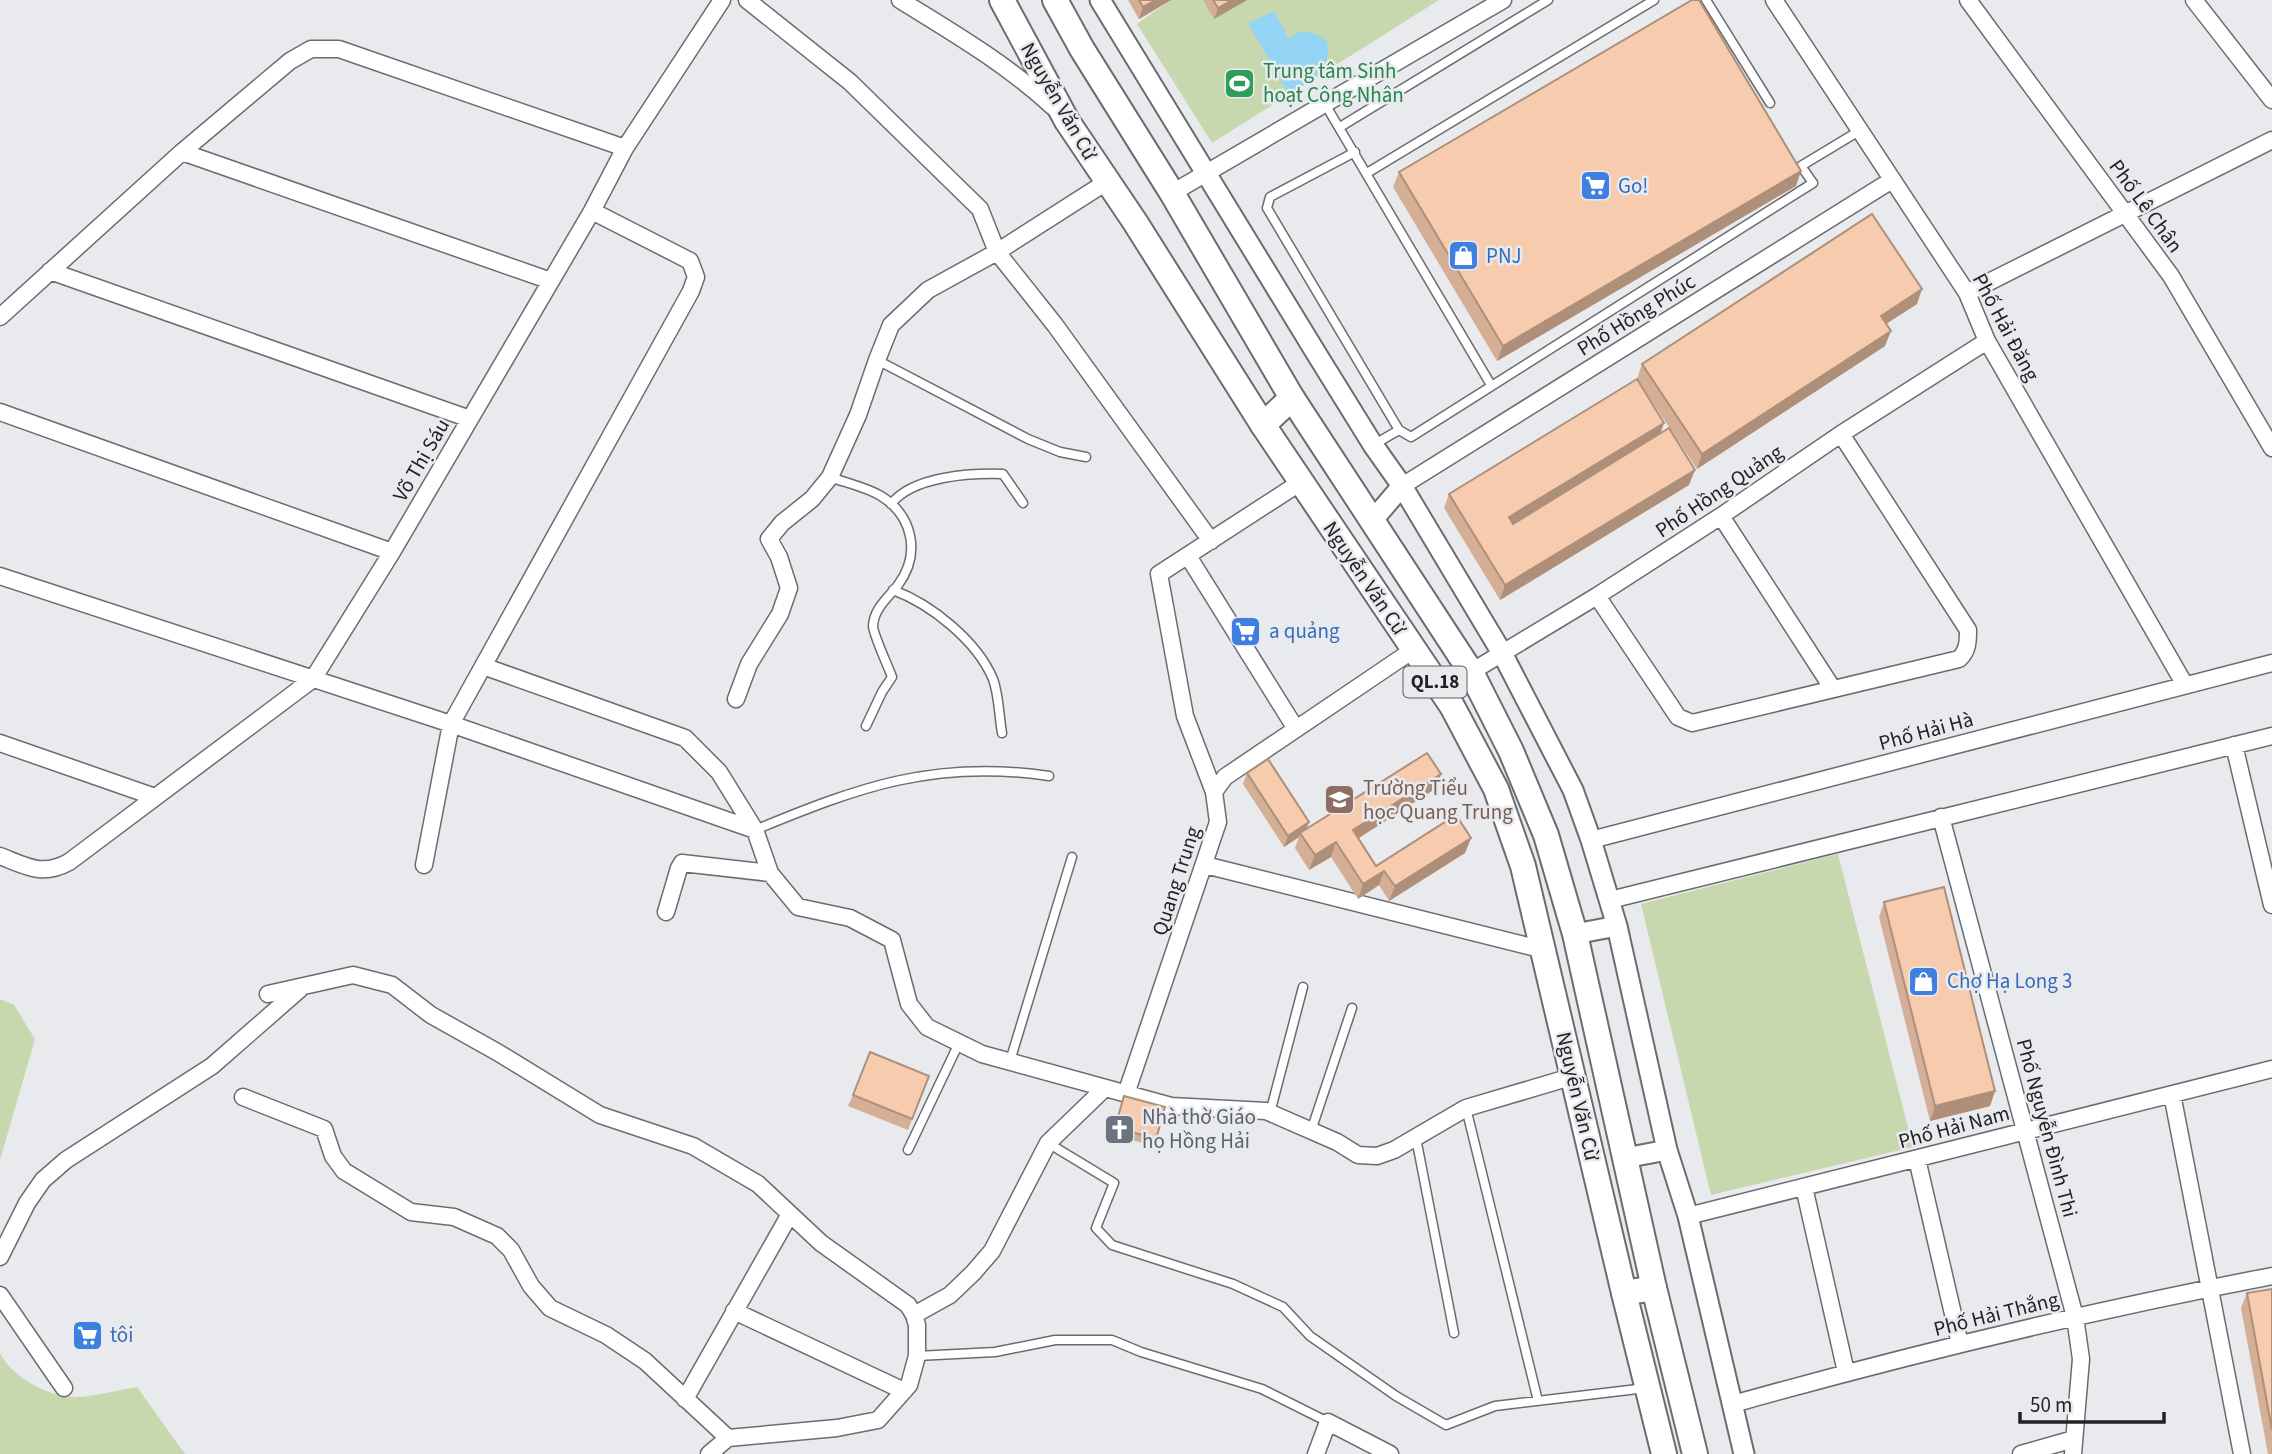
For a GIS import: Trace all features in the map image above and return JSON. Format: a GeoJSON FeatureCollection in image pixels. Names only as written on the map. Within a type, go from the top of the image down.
{"type":"FeatureCollection","features":[{"type":"Feature","properties":{"kind":"main road","name":"Nguyễn Văn Cừ"},"geometry":{"type":"LineString","coordinates":[[1002,0],[1067,121],[1263,425],[1452,706],[1496,789],[1523,866],[1664,1454]]}},
{"type":"Feature","properties":{"kind":"main road","name":"Nguyễn Văn Cừ"},"geometry":{"type":"LineString","coordinates":[[1055,0],[1292,398],[1471,672],[1511,751],[1546,835],[1575,934],[1654,1288],[1695,1454]]}},
{"type":"Feature","properties":{"kind":"main road"},"geometry":{"type":"LineString","coordinates":[[1263,425],[1292,398]]}},
{"type":"Feature","properties":{"kind":"main road"},"geometry":{"type":"LineString","coordinates":[[1624,1293],[1654,1288]]}},
{"type":"Feature","properties":{"kind":"street","name":"Võ Thị Sáu"},"geometry":{"type":"LineString","coordinates":[[0,856],[38,870],[55,870],[313,679],[470,419],[592,211],[625,148],[722,0]]}},
{"type":"Feature","properties":{"kind":"street"},"geometry":{"type":"LineString","coordinates":[[747,0],[850,82],[980,209],[997,252],[1055,325],[1211,541]]}},
{"type":"Feature","properties":{"kind":"street"},"geometry":{"type":"LineString","coordinates":[[900,0],[947,29],[1037,92],[1067,121]]}},
{"type":"Feature","properties":{"kind":"street"},"geometry":{"type":"LineString","coordinates":[[1100,0],[1373,445],[1402,486],[1502,653],[1573,790],[1617,926],[1667,1150],[1688,1216],[1744,1454]]}},
{"type":"Feature","properties":{"kind":"street"},"geometry":{"type":"LineString","coordinates":[[1172,193],[1503,0]]}},
{"type":"Feature","properties":{"kind":"street","name":"Phố Hải Đăng"},"geometry":{"type":"LineString","coordinates":[[1774,0],[1967,293],[1987,341],[2185,685]]}},
{"type":"Feature","properties":{"kind":"street","name":"Phố Lê Chân"},"geometry":{"type":"LineString","coordinates":[[1968,0],[2171,276],[2272,448]]}},
{"type":"Feature","properties":{"kind":"street"},"geometry":{"type":"LineString","coordinates":[[2194,0],[2272,100]]}},
{"type":"Feature","properties":{"kind":"street"},"geometry":{"type":"LineString","coordinates":[[0,317],[182,152],[290,61],[311,49],[339,49],[625,148]]}},
{"type":"Feature","properties":{"kind":"street"},"geometry":{"type":"LineString","coordinates":[[1967,293],[2272,140]]}},
{"type":"Feature","properties":{"kind":"street"},"geometry":{"type":"LineString","coordinates":[[182,152],[551,281]]}},
{"type":"Feature","properties":{"kind":"street","name":"Phố Hồng Phúc"},"geometry":{"type":"LineString","coordinates":[[1402,486],[1892,180]]}},
{"type":"Feature","properties":{"kind":"street"},"geometry":{"type":"LineString","coordinates":[[736,699],[749,664],[780,614],[789,588],[779,557],[769,539],[782,523],[812,499],[830,477],[858,415],[891,325],[928,290],[997,252],[1108,181]]}},
{"type":"Feature","properties":{"kind":"street"},"geometry":{"type":"LineString","coordinates":[[424,865],[451,724],[634,396],[696,277],[690,261],[592,211]]}},
{"type":"Feature","properties":{"kind":"street"},"geometry":{"type":"LineString","coordinates":[[50,271],[470,419]]}},
{"type":"Feature","properties":{"kind":"street","name":"Phố Hồng Quảng"},"geometry":{"type":"LineString","coordinates":[[1471,672],[1597,596],[1987,341]]}},
{"type":"Feature","properties":{"kind":"street"},"geometry":{"type":"LineString","coordinates":[[0,412],[392,551]]}},
{"type":"Feature","properties":{"kind":"street"},"geometry":{"type":"LineString","coordinates":[[1597,596],[1672,710],[1684,722],[1700,722],[1959,659],[1965,654],[1969,630],[1841,434]]}},
{"type":"Feature","properties":{"kind":"street"},"geometry":{"type":"LineString","coordinates":[[1296,729],[1188,556],[1301,482]]}},
{"type":"Feature","properties":{"kind":"street"},"geometry":{"type":"LineString","coordinates":[[1372,521],[1402,486]]}},
{"type":"Feature","properties":{"kind":"street"},"geometry":{"type":"LineString","coordinates":[[1721,516],[1833,689]]}},
{"type":"Feature","properties":{"kind":"street","name":"Quang Trung"},"geometry":{"type":"LineString","coordinates":[[1126,1094],[1218,822],[1214,792],[1185,716],[1159,574],[1188,556]]}},
{"type":"Feature","properties":{"kind":"street"},"geometry":{"type":"LineString","coordinates":[[0,576],[451,724],[755,830]]}},
{"type":"Feature","properties":{"kind":"street"},"geometry":{"type":"LineString","coordinates":[[1214,792],[1225,777],[1413,650]]}},
{"type":"Feature","properties":{"kind":"street","name":"Phố Hải Hà"},"geometry":{"type":"LineString","coordinates":[[1591,840],[2272,663]]}},
{"type":"Feature","properties":{"kind":"street"},"geometry":{"type":"LineString","coordinates":[[483,666],[685,738],[719,772],[755,830],[770,873],[798,907],[850,918],[892,940],[909,1004],[927,1027],[982,1054],[1171,1106],[1266,1111],[1337,1142],[1358,1155],[1377,1156],[1416,1138],[1466,1108],[1574,1076]]}},
{"type":"Feature","properties":{"kind":"street"},"geometry":{"type":"LineString","coordinates":[[1610,900],[2272,736]]}},
{"type":"Feature","properties":{"kind":"street"},"geometry":{"type":"LineString","coordinates":[[0,743],[155,797]]}},
{"type":"Feature","properties":{"kind":"street"},"geometry":{"type":"LineString","coordinates":[[2234,745],[2272,905]]}},
{"type":"Feature","properties":{"kind":"street","name":"Phố Nguyễn Đình Thi"},"geometry":{"type":"LineString","coordinates":[[1941,817],[2075,1317],[2081,1359],[2074,1447]]}},
{"type":"Feature","properties":{"kind":"street"},"geometry":{"type":"LineString","coordinates":[[666,912],[682,863],[770,873]]}},
{"type":"Feature","properties":{"kind":"street"},"geometry":{"type":"LineString","coordinates":[[1205,865],[1544,950]]}},
{"type":"Feature","properties":{"kind":"street"},"geometry":{"type":"LineString","coordinates":[[1575,934],[1617,926]]}},
{"type":"Feature","properties":{"kind":"street"},"geometry":{"type":"LineString","coordinates":[[268,994],[353,975],[392,985],[431,1015],[600,1115],[693,1146],[758,1184],[821,1243],[908,1305],[914,1315],[917,1356],[909,1385],[878,1420],[836,1428],[728,1438],[709,1454]]}},
{"type":"Feature","properties":{"kind":"street"},"geometry":{"type":"LineString","coordinates":[[0,1257],[27,1203],[43,1180],[66,1160],[212,1066],[302,988]]}},
{"type":"Feature","properties":{"kind":"street","name":"Phố Hải Nam"},"geometry":{"type":"LineString","coordinates":[[1688,1216],[2272,1069]]}},
{"type":"Feature","properties":{"kind":"street"},"geometry":{"type":"LineString","coordinates":[[914,1315],[950,1295],[992,1251],[1048,1143],[1105,1088]]}},
{"type":"Feature","properties":{"kind":"street"},"geometry":{"type":"LineString","coordinates":[[2172,1094],[2242,1454]]}},
{"type":"Feature","properties":{"kind":"street"},"geometry":{"type":"LineString","coordinates":[[243,1097],[324,1129],[333,1156],[344,1171],[411,1212],[454,1217],[497,1236],[511,1250],[531,1286],[551,1308],[628,1348],[728,1438]]}},
{"type":"Feature","properties":{"kind":"street"},"geometry":{"type":"LineString","coordinates":[[1625,1158],[1667,1150]]}},
{"type":"Feature","properties":{"kind":"street"},"geometry":{"type":"LineString","coordinates":[[1917,1159],[1960,1344]]}},
{"type":"Feature","properties":{"kind":"street"},"geometry":{"type":"LineString","coordinates":[[1804,1187],[1846,1372]]}},
{"type":"Feature","properties":{"kind":"street"},"geometry":{"type":"LineString","coordinates":[[685,1399],[790,1214]]}},
{"type":"Feature","properties":{"kind":"street","name":"Phố Hải Thắng"},"geometry":{"type":"LineString","coordinates":[[1733,1404],[1960,1344],[2272,1276]]}},
{"type":"Feature","properties":{"kind":"street"},"geometry":{"type":"LineString","coordinates":[[0,1295],[64,1388]]}},
{"type":"Feature","properties":{"kind":"street"},"geometry":{"type":"LineString","coordinates":[[734,1311],[904,1391]]}},
{"type":"Feature","properties":{"kind":"street"},"geometry":{"type":"LineString","coordinates":[[1315,1454],[1328,1422],[1390,1454]]}},
{"type":"Feature","properties":{"kind":"street"},"geometry":{"type":"LineString","coordinates":[[2021,1454],[2074,1447]]}},
{"type":"Feature","properties":{"kind":"lane"},"geometry":{"type":"LineString","coordinates":[[1340,127],[1548,0]]}},
{"type":"Feature","properties":{"kind":"lane"},"geometry":{"type":"LineString","coordinates":[[1367,173],[1654,0]]}},
{"type":"Feature","properties":{"kind":"lane"},"geometry":{"type":"LineString","coordinates":[[1706,0],[1770,103]]}},
{"type":"Feature","properties":{"kind":"lane"},"geometry":{"type":"LineString","coordinates":[[1325,104],[1491,385]]}},
{"type":"Feature","properties":{"kind":"lane"},"geometry":{"type":"LineString","coordinates":[[1355,152],[1270,197],[1267,208],[1399,430],[1411,437],[1813,183],[1801,166],[1860,131]]}},
{"type":"Feature","properties":{"kind":"lane"},"geometry":{"type":"LineString","coordinates":[[877,360],[1028,439],[1060,452],[1086,457]]}},
{"type":"Feature","properties":{"kind":"lane"},"geometry":{"type":"LineString","coordinates":[[1373,445],[1399,430]]}},
{"type":"Feature","properties":{"kind":"lane"},"geometry":{"type":"LineString","coordinates":[[891,504],[900,492],[969,473],[1003,474],[1024,503]]}},
{"type":"Feature","properties":{"kind":"lane"},"geometry":{"type":"LineString","coordinates":[[830,477],[879,495],[891,504],[905,517],[912,541],[909,567],[879,606],[873,629],[892,677],[866,726]]}},
{"type":"Feature","properties":{"kind":"lane"},"geometry":{"type":"LineString","coordinates":[[893,590],[913,598],[951,624],[977,652],[993,680],[1002,733]]}},
{"type":"Feature","properties":{"kind":"lane"},"geometry":{"type":"LineString","coordinates":[[755,830],[829,800],[901,778],[948,771],[995,770],[1049,776]]}},
{"type":"Feature","properties":{"kind":"lane"},"geometry":{"type":"LineString","coordinates":[[1010,1061],[1072,857]]}},
{"type":"Feature","properties":{"kind":"lane"},"geometry":{"type":"LineString","coordinates":[[1270,1113],[1303,987]]}},
{"type":"Feature","properties":{"kind":"lane"},"geometry":{"type":"LineString","coordinates":[[1311,1131],[1352,1007]]}},
{"type":"Feature","properties":{"kind":"lane"},"geometry":{"type":"LineString","coordinates":[[908,1150],[959,1042]]}},
{"type":"Feature","properties":{"kind":"lane"},"geometry":{"type":"LineString","coordinates":[[1466,1108],[1538,1401]]}},
{"type":"Feature","properties":{"kind":"lane"},"geometry":{"type":"LineString","coordinates":[[1416,1138],[1454,1333]]}},
{"type":"Feature","properties":{"kind":"lane"},"geometry":{"type":"LineString","coordinates":[[1048,1143],[1114,1184],[1096,1228],[1112,1245],[1233,1284],[1283,1307],[1310,1336],[1396,1396],[1446,1425],[1495,1406],[1649,1388]]}},
{"type":"Feature","properties":{"kind":"lane"},"geometry":{"type":"LineString","coordinates":[[917,1356],[995,1352],[1055,1340],[1112,1340],[1141,1352],[1262,1388],[1328,1422]]}},
{"type":"Feature","properties":{"kind":"green space","name":"Trung tâm Sinh hoạt Công Nhân"},"geometry":{"type":"Polygon","coordinates":[[[1171,0],[1439,0],[1212,143],[1137,24],[1171,0]]]}},
{"type":"Feature","properties":{"kind":"green space"},"geometry":{"type":"Polygon","coordinates":[[[1838,854],[1913,1147],[1711,1195],[1641,904],[1838,854]]]}},
{"type":"Feature","properties":{"kind":"green space"},"geometry":{"type":"Polygon","coordinates":[[[0,999],[14,1005],[35,1039],[0,1160],[0,999]]]}},
{"type":"Feature","properties":{"kind":"green space"},"geometry":{"type":"Polygon","coordinates":[[[0,1353],[5,1362],[22,1378],[55,1394],[77,1397],[137,1387],[185,1454],[0,1454],[0,1353]]]}},
{"type":"Feature","properties":{"kind":"water"},"geometry":{"type":"Polygon","coordinates":[[[1274,11],[1289,39],[1300,31],[1315,34],[1327,41],[1328,51],[1323,67],[1289,95],[1248,23],[1274,11]]]}},
{"type":"Feature","properties":{"kind":"building"},"geometry":{"type":"Polygon","coordinates":[[[1139,0],[1156,0],[1143,7],[1139,0]]]}},
{"type":"Feature","properties":{"kind":"building"},"geometry":{"type":"Polygon","coordinates":[[[1213,0],[1232,0],[1218,8],[1213,0]]]}},
{"type":"Feature","properties":{"kind":"building","name":"Go!"},"geometry":{"type":"Polygon","coordinates":[[[1692,0],[1699,0],[1801,171],[1503,346],[1399,172],[1692,0]]]}},
{"type":"Feature","properties":{"kind":"building"},"geometry":{"type":"Polygon","coordinates":[[[1872,214],[1922,289],[1881,316],[1891,331],[1702,454],[1642,364],[1872,214]]]}},
{"type":"Feature","properties":{"kind":"building"},"geometry":{"type":"Polygon","coordinates":[[[1637,379],[1664,423],[1509,517],[1513,524],[1669,428],[1695,470],[1505,585],[1449,494],[1637,379]]]}},
{"type":"Feature","properties":{"kind":"building"},"geometry":{"type":"Polygon","coordinates":[[[1427,753],[1441,774],[1353,830],[1376,866],[1456,815],[1471,838],[1395,886],[1384,871],[1363,884],[1336,842],[1315,855],[1300,833],[1427,753]]]}},
{"type":"Feature","properties":{"kind":"building"},"geometry":{"type":"Polygon","coordinates":[[[1268,759],[1309,822],[1288,836],[1247,773],[1268,759]]]}},
{"type":"Feature","properties":{"kind":"building"},"geometry":{"type":"Polygon","coordinates":[[[1944,887],[1995,1091],[1935,1106],[1884,902],[1944,887]]]}},
{"type":"Feature","properties":{"kind":"building"},"geometry":{"type":"Polygon","coordinates":[[[870,1052],[929,1076],[912,1119],[853,1095],[870,1052]]]}},
{"type":"Feature","properties":{"kind":"building"},"geometry":{"type":"Polygon","coordinates":[[[1124,1096],[1165,1107],[1156,1139],[1115,1127],[1124,1096]]]}},
{"type":"Feature","properties":{"kind":"building"},"geometry":{"type":"Polygon","coordinates":[[[2272,1289],[2272,1430],[2247,1293],[2272,1289]]]}},
{"type":"Feature","properties":{"kind":"place","name":"Trung tâm Sinh hoạt Công Nhân"},"geometry":{"type":"Point","coordinates":[1240,83]}},
{"type":"Feature","properties":{"kind":"place","name":"Go!"},"geometry":{"type":"Point","coordinates":[1595,186]}},
{"type":"Feature","properties":{"kind":"place","name":"PNJ"},"geometry":{"type":"Point","coordinates":[1463,256]}},
{"type":"Feature","properties":{"kind":"place","name":"a quảng"},"geometry":{"type":"Point","coordinates":[1246,631]}},
{"type":"Feature","properties":{"kind":"place","name":"Trường Tiểu học Quang Trung"},"geometry":{"type":"Point","coordinates":[1340,800]}},
{"type":"Feature","properties":{"kind":"place","name":"Chợ Hạ Long 3"},"geometry":{"type":"Point","coordinates":[1924,981]}},
{"type":"Feature","properties":{"kind":"place","name":"Nhà thờ Giáo họ Hồng Hải"},"geometry":{"type":"Point","coordinates":[1119,1129]}},
{"type":"Feature","properties":{"kind":"place","name":"tôi"},"geometry":{"type":"Point","coordinates":[87,1335]}}]}
